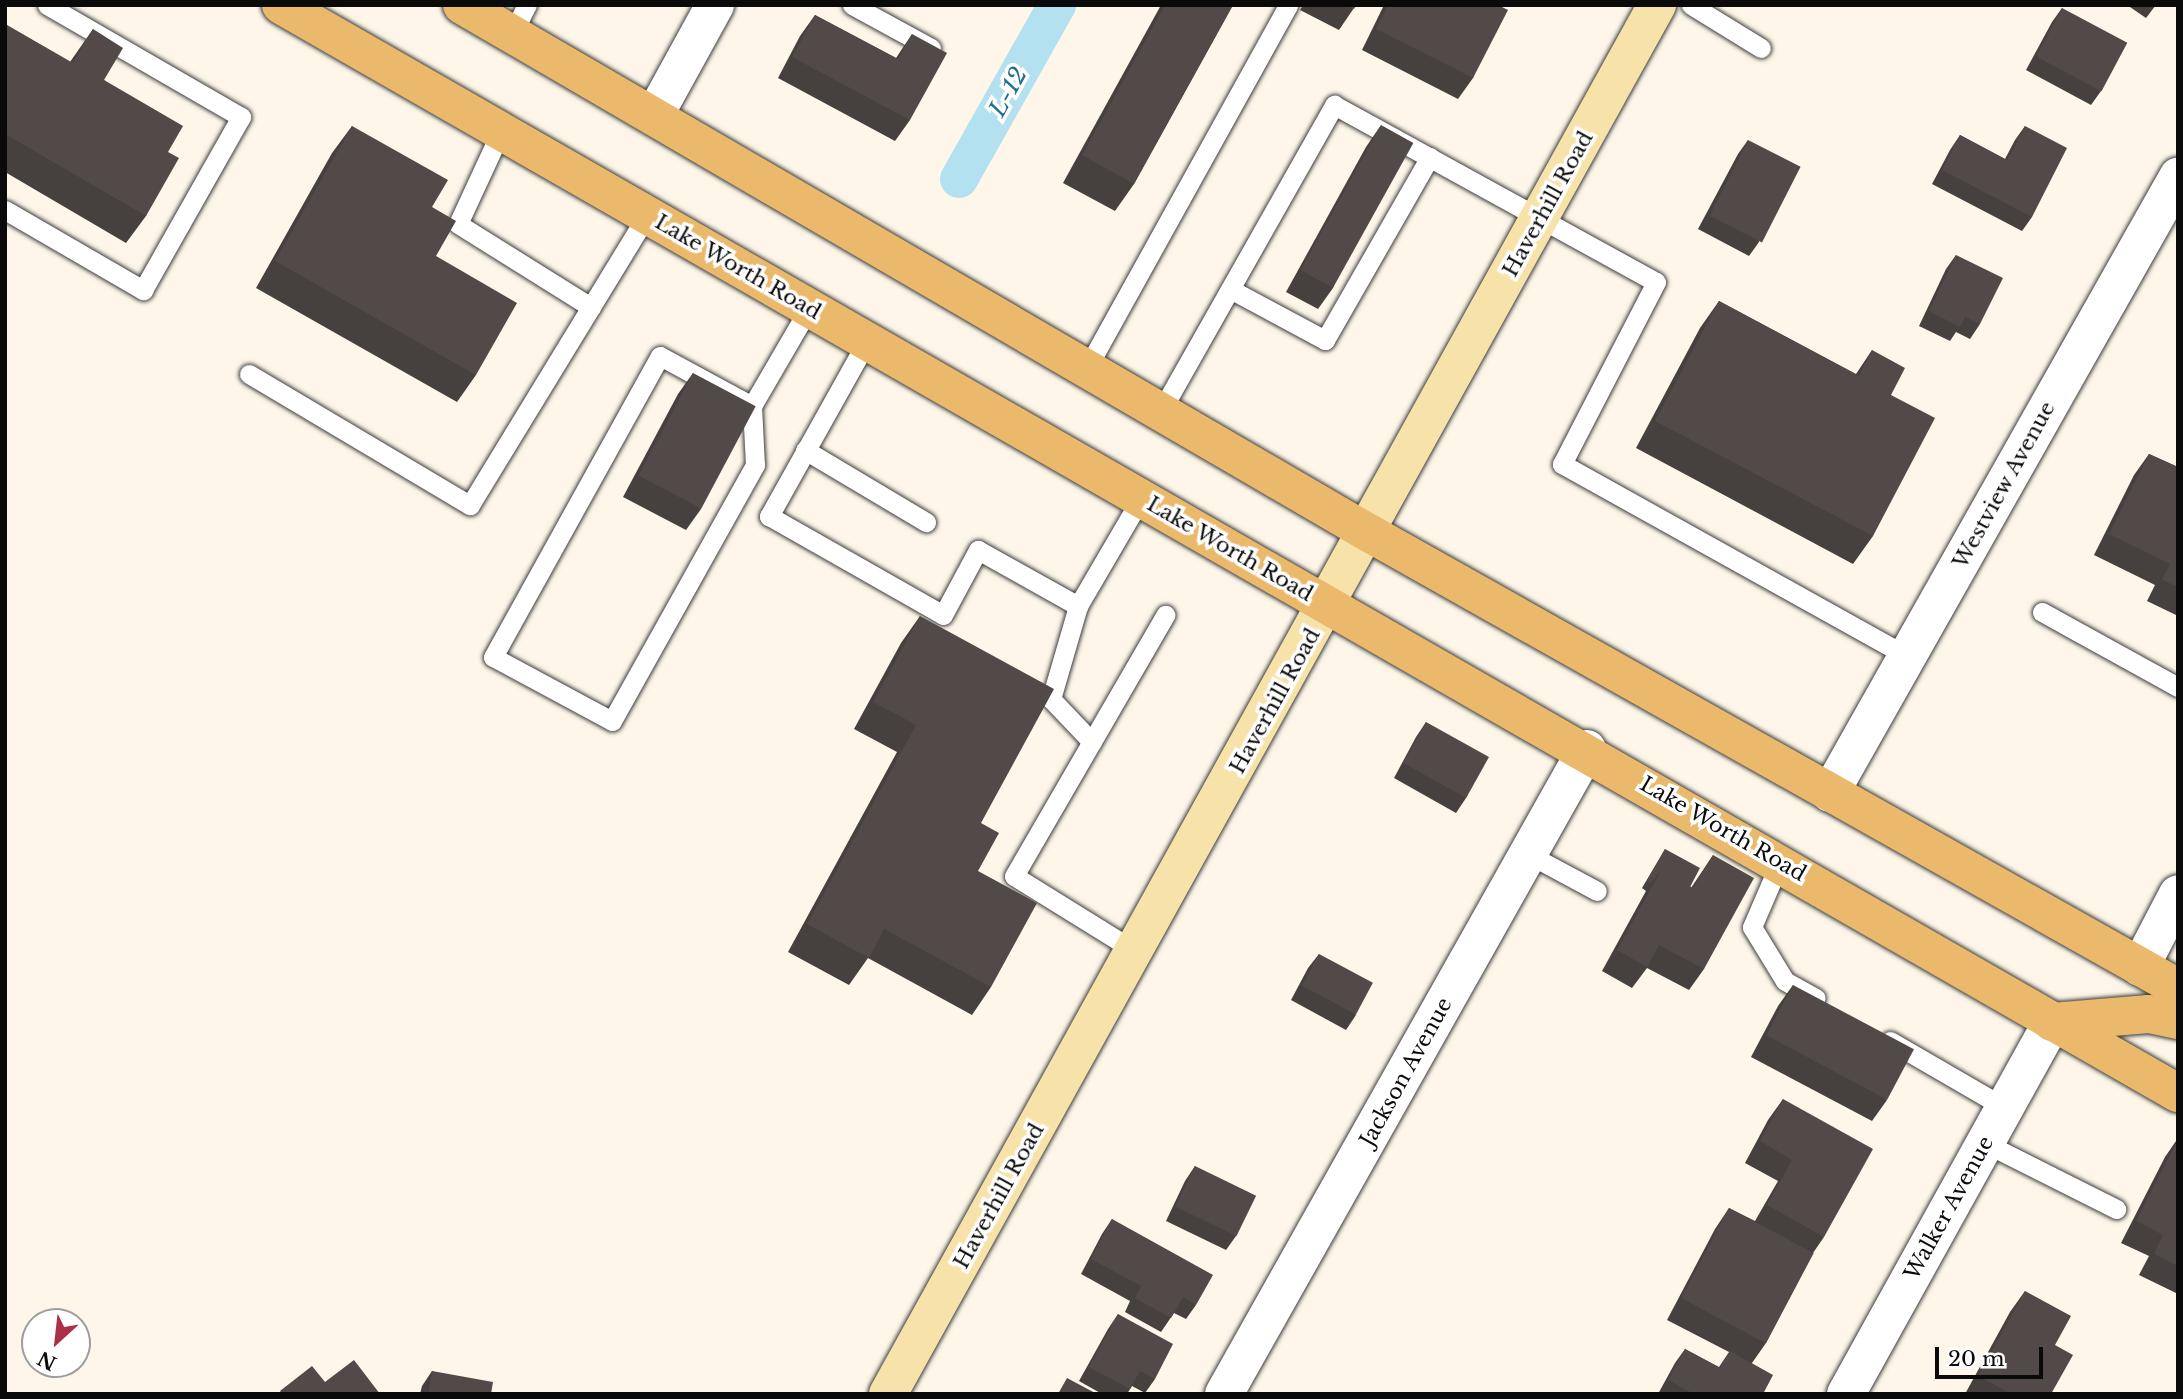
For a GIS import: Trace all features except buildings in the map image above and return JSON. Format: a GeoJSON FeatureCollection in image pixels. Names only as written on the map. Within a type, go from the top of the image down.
{"type":"FeatureCollection","features":[{"type":"Feature","properties":{"kind":"main road","name":"Lake Worth Road"},"geometry":{"type":"LineString","coordinates":[[281,5],[1328,605],[1587,749],[2052,1023],[2178,1093]]}},
{"type":"Feature","properties":{"kind":"main road"},"geometry":{"type":"LineString","coordinates":[[462,5],[520,20],[654,116],[1368,533],[2178,988]]}},
{"type":"Feature","properties":{"kind":"main road"},"geometry":{"type":"LineString","coordinates":[[2052,1023],[2149,1014],[2178,1020]]}},
{"type":"Feature","properties":{"kind":"street"},"geometry":{"type":"LineString","coordinates":[[654,116],[715,5]]}},
{"type":"Feature","properties":{"kind":"street","name":"Haverhill Road"},"geometry":{"type":"LineString","coordinates":[[888,1394],[1368,533],[1657,5]]}},
{"type":"Feature","properties":{"kind":"street","name":"Westview Avenue"},"geometry":{"type":"LineString","coordinates":[[1830,793],[2178,177]]}},
{"type":"Feature","properties":{"kind":"street","name":"Jackson Avenue"},"geometry":{"type":"LineString","coordinates":[[1224,1394],[1587,749]]}},
{"type":"Feature","properties":{"kind":"street"},"geometry":{"type":"LineString","coordinates":[[2140,967],[2178,894]]}},
{"type":"Feature","properties":{"kind":"street","name":"Walker Avenue"},"geometry":{"type":"LineString","coordinates":[[1846,1394],[2052,1023]]}},
{"type":"Feature","properties":{"kind":"lane"},"geometry":{"type":"LineString","coordinates":[[5,210],[143,290],[241,117],[47,5]]}},
{"type":"Feature","properties":{"kind":"lane"},"geometry":{"type":"LineString","coordinates":[[852,5],[944,55]]}},
{"type":"Feature","properties":{"kind":"lane"},"geometry":{"type":"LineString","coordinates":[[1087,368],[1288,5]]}},
{"type":"Feature","properties":{"kind":"lane"},"geometry":{"type":"LineString","coordinates":[[1691,5],[1761,48]]}},
{"type":"Feature","properties":{"kind":"lane"},"geometry":{"type":"LineString","coordinates":[[1161,411],[1334,105],[1656,282],[1562,464],[1907,656]]}},
{"type":"Feature","properties":{"kind":"lane"},"geometry":{"type":"LineString","coordinates":[[501,131],[458,224],[591,307]]}},
{"type":"Feature","properties":{"kind":"lane"},"geometry":{"type":"LineString","coordinates":[[1230,289],[1325,340],[1430,157]]}},
{"type":"Feature","properties":{"kind":"lane"},"geometry":{"type":"LineString","coordinates":[[249,374],[470,505],[647,215]]}},
{"type":"Feature","properties":{"kind":"lane"},"geometry":{"type":"LineString","coordinates":[[752,405],[660,356],[493,657],[612,721],[755,465],[752,405],[809,307]]}},
{"type":"Feature","properties":{"kind":"lane"},"geometry":{"type":"LineString","coordinates":[[867,341],[769,516],[943,615],[978,550],[1078,607]]}},
{"type":"Feature","properties":{"kind":"lane"},"geometry":{"type":"LineString","coordinates":[[806,450],[926,522]]}},
{"type":"Feature","properties":{"kind":"lane"},"geometry":{"type":"LineString","coordinates":[[1092,742],[1051,699],[1078,607],[1141,498]]}},
{"type":"Feature","properties":{"kind":"lane"},"geometry":{"type":"LineString","coordinates":[[2042,612],[2178,687]]}},
{"type":"Feature","properties":{"kind":"lane"},"geometry":{"type":"LineString","coordinates":[[1135,951],[1014,876],[1165,615]]}},
{"type":"Feature","properties":{"kind":"lane"},"geometry":{"type":"LineString","coordinates":[[1528,854],[1597,891]]}},
{"type":"Feature","properties":{"kind":"lane"},"geometry":{"type":"LineString","coordinates":[[1780,862],[1752,927],[1785,981],[1833,1008]]}},
{"type":"Feature","properties":{"kind":"lane"},"geometry":{"type":"LineString","coordinates":[[1868,1029],[2004,1108]]}},
{"type":"Feature","properties":{"kind":"lane"},"geometry":{"type":"LineString","coordinates":[[1985,1143],[2116,1209]]}},
{"type":"Feature","properties":{"kind":"waterway","name":"L-12"},"geometry":{"type":"LineString","coordinates":[[959,179],[1057,5]]}}]}
